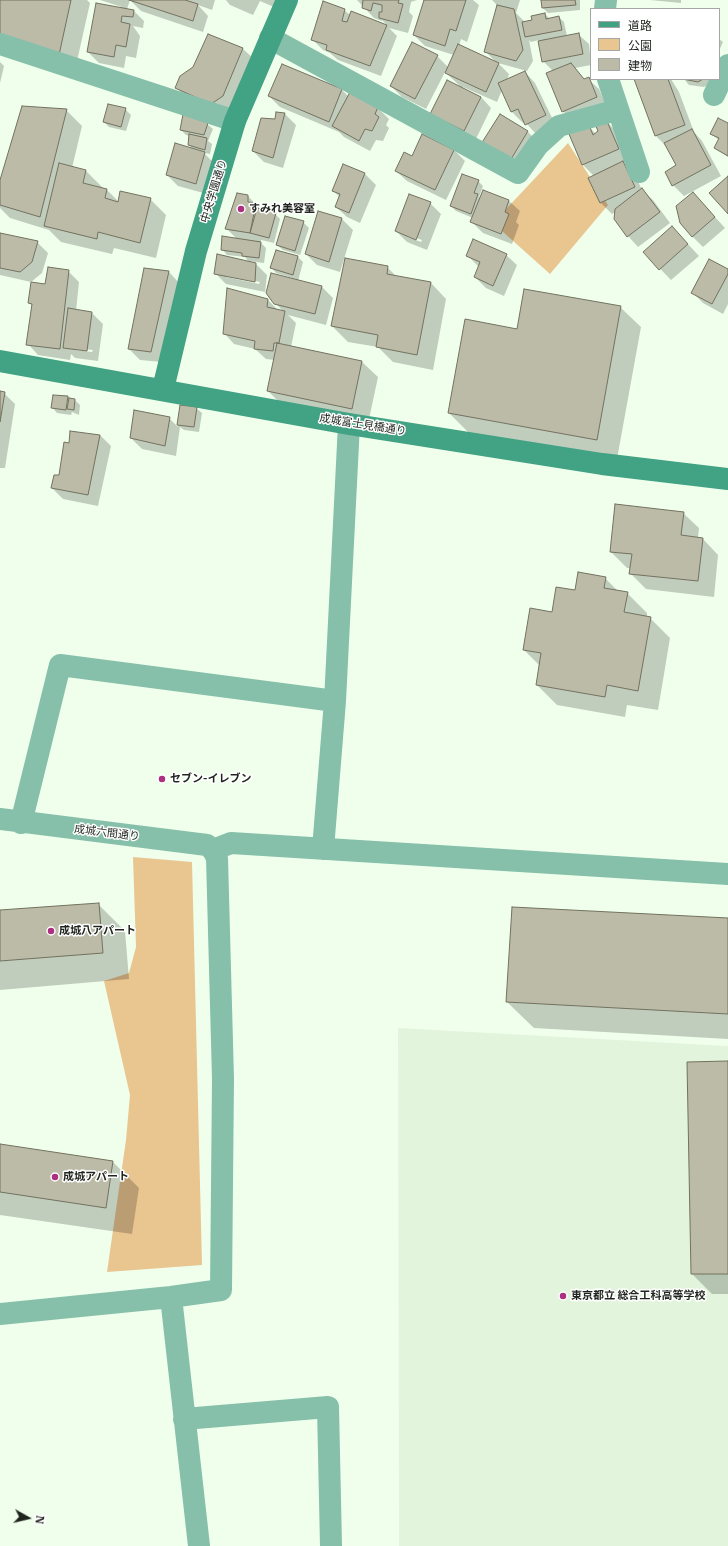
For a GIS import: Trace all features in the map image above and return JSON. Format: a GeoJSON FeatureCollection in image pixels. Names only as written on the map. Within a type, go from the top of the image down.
{"type":"FeatureCollection","features":[{"type":"Feature","properties":{"kind":"street","name":"中央学園通り"},"geometry":{"type":"LineString","coordinates":[[163,389],[196,251],[235,121],[287,0]]}},
{"type":"Feature","properties":{"kind":"street"},"geometry":{"type":"LineString","coordinates":[[270,38],[518,173],[538,145],[559,126],[617,110]]}},
{"type":"Feature","properties":{"kind":"street"},"geometry":{"type":"LineString","coordinates":[[0,44],[235,121]]}},
{"type":"Feature","properties":{"kind":"street"},"geometry":{"type":"LineString","coordinates":[[714,95],[728,65]]}},
{"type":"Feature","properties":{"kind":"street"},"geometry":{"type":"LineString","coordinates":[[608,80],[617,110],[639,172]]}},
{"type":"Feature","properties":{"kind":"street","name":"成城富士見橋通り"},"geometry":{"type":"LineString","coordinates":[[0,361],[163,389],[349,424],[602,464],[728,479]]}},
{"type":"Feature","properties":{"kind":"street"},"geometry":{"type":"LineString","coordinates":[[323,848],[335,701],[349,424]]}},
{"type":"Feature","properties":{"kind":"street"},"geometry":{"type":"LineString","coordinates":[[10,821],[60,665],[335,701]]}},
{"type":"Feature","properties":{"kind":"street","name":"成城六間通り"},"geometry":{"type":"LineString","coordinates":[[10,821],[207,845],[213,850]]}},
{"type":"Feature","properties":{"kind":"street"},"geometry":{"type":"LineString","coordinates":[[0,1314],[171,1297],[221,1290],[223,1065],[217,858],[213,850],[231,843],[728,874]]}},
{"type":"Feature","properties":{"kind":"street"},"geometry":{"type":"LineString","coordinates":[[171,1297],[199,1546]]}},
{"type":"Feature","properties":{"kind":"street"},"geometry":{"type":"LineString","coordinates":[[184,1419],[328,1407],[331,1546]]}},
{"type":"Feature","properties":{"kind":"shaded area","name":"東京都立 総合工科高等学校"},"geometry":{"type":"Polygon","coordinates":[[[398,1028],[728,1046],[728,1546],[399,1546],[398,1028]]]}},
{"type":"Feature","properties":{"kind":"green space"},"geometry":{"type":"Polygon","coordinates":[[[568,143],[608,205],[550,274],[493,223],[568,143]]]}},
{"type":"Feature","properties":{"kind":"green space"},"geometry":{"type":"Polygon","coordinates":[[[133,857],[192,862],[202,1265],[107,1272],[126,1140],[130,1095],[104,981],[129,973],[136,947],[133,857]]]}},
{"type":"Feature","properties":{"kind":"building"},"geometry":{"type":"Polygon","coordinates":[[[0,0],[71,0],[59,55],[0,42],[0,0]]]}},
{"type":"Feature","properties":{"kind":"building"},"geometry":{"type":"Polygon","coordinates":[[[129,0],[185,0],[198,4],[193,21],[129,0]]]}},
{"type":"Feature","properties":{"kind":"building"},"geometry":{"type":"Polygon","coordinates":[[[363,0],[399,0],[398,3],[403,4],[398,23],[379,18],[379,12],[382,12],[382,5],[373,3],[371,11],[362,8],[363,0]]]}},
{"type":"Feature","properties":{"kind":"building"},"geometry":{"type":"Polygon","coordinates":[[[424,0],[466,0],[456,31],[450,29],[445,46],[413,35],[424,0]]]}},
{"type":"Feature","properties":{"kind":"building"},"geometry":{"type":"Polygon","coordinates":[[[541,0],[575,0],[576,5],[542,8],[541,0]]]}},
{"type":"Feature","properties":{"kind":"building"},"geometry":{"type":"Polygon","coordinates":[[[323,1],[345,9],[342,21],[347,22],[351,11],[387,25],[370,66],[326,50],[327,45],[311,40],[323,1]]]}},
{"type":"Feature","properties":{"kind":"building"},"geometry":{"type":"Polygon","coordinates":[[[96,3],[134,10],[133,17],[122,16],[121,22],[130,24],[126,47],[116,45],[114,57],[87,52],[96,3]]]}},
{"type":"Feature","properties":{"kind":"building"},"geometry":{"type":"Polygon","coordinates":[[[497,5],[514,9],[523,50],[516,61],[484,52],[497,5]]]}},
{"type":"Feature","properties":{"kind":"building"},"geometry":{"type":"Polygon","coordinates":[[[545,13],[546,19],[559,16],[562,30],[525,37],[522,22],[532,20],[531,16],[545,13]]]}},
{"type":"Feature","properties":{"kind":"building"},"geometry":{"type":"Polygon","coordinates":[[[579,33],[583,54],[542,62],[538,41],[579,33]]]}},
{"type":"Feature","properties":{"kind":"building"},"geometry":{"type":"Polygon","coordinates":[[[208,34],[243,48],[223,96],[211,104],[175,88],[180,76],[193,67],[208,34]]]}},
{"type":"Feature","properties":{"kind":"building"},"geometry":{"type":"Polygon","coordinates":[[[412,42],[438,55],[415,99],[390,86],[412,42]]]}},
{"type":"Feature","properties":{"kind":"building"},"geometry":{"type":"Polygon","coordinates":[[[458,44],[499,63],[486,92],[445,73],[458,44]]]}},
{"type":"Feature","properties":{"kind":"building"},"geometry":{"type":"Polygon","coordinates":[[[571,63],[584,79],[589,77],[597,97],[562,112],[546,73],[571,63]]]}},
{"type":"Feature","properties":{"kind":"building"},"geometry":{"type":"Polygon","coordinates":[[[282,64],[342,89],[329,122],[268,96],[282,64]]]}},
{"type":"Feature","properties":{"kind":"building"},"geometry":{"type":"Polygon","coordinates":[[[525,71],[546,115],[525,125],[518,109],[511,112],[498,83],[525,71]]]}},
{"type":"Feature","properties":{"kind":"building"},"geometry":{"type":"Polygon","coordinates":[[[447,80],[481,97],[464,131],[430,114],[447,80]]]}},
{"type":"Feature","properties":{"kind":"building"},"geometry":{"type":"Polygon","coordinates":[[[634,80],[668,80],[685,125],[655,136],[634,80]]]}},
{"type":"Feature","properties":{"kind":"building"},"geometry":{"type":"Polygon","coordinates":[[[688,80],[701,80],[698,82],[688,80]]]}},
{"type":"Feature","properties":{"kind":"building"},"geometry":{"type":"Polygon","coordinates":[[[350,92],[378,107],[375,114],[379,117],[372,131],[365,129],[359,141],[332,126],[350,92]]]}},
{"type":"Feature","properties":{"kind":"building"},"geometry":{"type":"Polygon","coordinates":[[[108,104],[126,108],[121,127],[103,122],[108,104]]]}},
{"type":"Feature","properties":{"kind":"building"},"geometry":{"type":"Polygon","coordinates":[[[22,106],[67,109],[40,217],[0,205],[0,180],[22,106]]]}},
{"type":"Feature","properties":{"kind":"building"},"geometry":{"type":"Polygon","coordinates":[[[276,112],[285,113],[273,158],[252,151],[261,118],[275,119],[276,112]]]}},
{"type":"Feature","properties":{"kind":"building"},"geometry":{"type":"Polygon","coordinates":[[[183,114],[208,123],[204,135],[180,130],[183,114]]]}},
{"type":"Feature","properties":{"kind":"building"},"geometry":{"type":"Polygon","coordinates":[[[500,114],[528,131],[510,161],[481,144],[500,114]]]}},
{"type":"Feature","properties":{"kind":"building"},"geometry":{"type":"Polygon","coordinates":[[[718,118],[728,123],[728,156],[714,148],[719,138],[710,134],[718,118]]]}},
{"type":"Feature","properties":{"kind":"building"},"geometry":{"type":"Polygon","coordinates":[[[606,119],[619,149],[582,165],[569,134],[589,125],[593,135],[598,131],[595,124],[606,119]]]}},
{"type":"Feature","properties":{"kind":"building"},"geometry":{"type":"Polygon","coordinates":[[[692,129],[711,165],[672,186],[665,172],[676,165],[664,143],[692,129]]]}},
{"type":"Feature","properties":{"kind":"building"},"geometry":{"type":"Polygon","coordinates":[[[189,134],[207,138],[205,150],[188,145],[189,134]]]}},
{"type":"Feature","properties":{"kind":"building"},"geometry":{"type":"Polygon","coordinates":[[[422,134],[454,150],[435,190],[395,171],[404,152],[412,156],[422,134]]]}},
{"type":"Feature","properties":{"kind":"building"},"geometry":{"type":"Polygon","coordinates":[[[175,143],[205,152],[196,184],[166,175],[175,143]]]}},
{"type":"Feature","properties":{"kind":"building"},"geometry":{"type":"Polygon","coordinates":[[[623,161],[635,187],[600,203],[588,178],[623,161]]]}},
{"type":"Feature","properties":{"kind":"building"},"geometry":{"type":"Polygon","coordinates":[[[59,163],[86,170],[83,183],[107,189],[105,198],[118,202],[120,191],[151,198],[140,243],[98,232],[97,239],[44,226],[59,163]]]}},
{"type":"Feature","properties":{"kind":"building"},"geometry":{"type":"Polygon","coordinates":[[[343,164],[365,173],[349,213],[335,207],[340,194],[332,191],[343,164]]]}},
{"type":"Feature","properties":{"kind":"building"},"geometry":{"type":"Polygon","coordinates":[[[462,174],[479,180],[474,193],[478,194],[471,214],[450,206],[462,174]]]}},
{"type":"Feature","properties":{"kind":"building"},"geometry":{"type":"Polygon","coordinates":[[[728,176],[728,214],[709,193],[728,176]]]}},
{"type":"Feature","properties":{"kind":"building"},"geometry":{"type":"Polygon","coordinates":[[[642,188],[660,212],[627,237],[614,219],[615,209],[642,188]]]}},
{"type":"Feature","properties":{"kind":"building"},"geometry":{"type":"Polygon","coordinates":[[[483,190],[509,200],[505,212],[509,214],[501,234],[470,222],[483,190]]]}},
{"type":"Feature","properties":{"kind":"building"},"geometry":{"type":"Polygon","coordinates":[[[693,192],[715,217],[692,237],[680,223],[676,206],[693,192]]]}},
{"type":"Feature","properties":{"kind":"building"},"geometry":{"type":"Polygon","coordinates":[[[237,193],[248,195],[248,202],[256,203],[250,233],[225,229],[237,193]]]}},
{"type":"Feature","properties":{"kind":"building"},"geometry":{"type":"Polygon","coordinates":[[[409,194],[431,202],[416,240],[395,231],[409,194]]]}},
{"type":"Feature","properties":{"kind":"building"},"geometry":{"type":"Polygon","coordinates":[[[257,208],[276,213],[269,238],[250,233],[257,208]]]}},
{"type":"Feature","properties":{"kind":"building"},"geometry":{"type":"Polygon","coordinates":[[[318,211],[342,218],[329,262],[305,254],[318,211]]]}},
{"type":"Feature","properties":{"kind":"building"},"geometry":{"type":"Polygon","coordinates":[[[285,216],[304,221],[295,251],[276,245],[285,216]]]}},
{"type":"Feature","properties":{"kind":"building"},"geometry":{"type":"Polygon","coordinates":[[[672,226],[688,244],[659,270],[643,252],[672,226]]]}},
{"type":"Feature","properties":{"kind":"building"},"geometry":{"type":"Polygon","coordinates":[[[0,233],[38,241],[32,262],[20,272],[0,268],[0,233]]]}},
{"type":"Feature","properties":{"kind":"building"},"geometry":{"type":"Polygon","coordinates":[[[222,236],[261,242],[259,258],[242,256],[242,253],[221,250],[222,236]]]}},
{"type":"Feature","properties":{"kind":"building"},"geometry":{"type":"Polygon","coordinates":[[[473,239],[507,254],[493,286],[474,277],[480,262],[466,256],[473,239]]]}},
{"type":"Feature","properties":{"kind":"building"},"geometry":{"type":"Polygon","coordinates":[[[276,250],[298,256],[293,275],[270,268],[276,250]]]}},
{"type":"Feature","properties":{"kind":"building"},"geometry":{"type":"Polygon","coordinates":[[[217,254],[256,263],[255,282],[214,274],[217,254]]]}},
{"type":"Feature","properties":{"kind":"building"},"geometry":{"type":"Polygon","coordinates":[[[345,258],[388,266],[387,274],[431,282],[417,355],[376,347],[378,335],[331,326],[345,258]]]}},
{"type":"Feature","properties":{"kind":"building"},"geometry":{"type":"Polygon","coordinates":[[[709,259],[728,269],[728,274],[712,304],[691,293],[709,259]]]}},
{"type":"Feature","properties":{"kind":"building"},"geometry":{"type":"Polygon","coordinates":[[[48,267],[69,270],[60,349],[26,345],[32,304],[28,303],[31,282],[45,284],[48,267]]]}},
{"type":"Feature","properties":{"kind":"building"},"geometry":{"type":"Polygon","coordinates":[[[144,268],[169,271],[151,352],[128,349],[144,268]]]}},
{"type":"Feature","properties":{"kind":"building"},"geometry":{"type":"Polygon","coordinates":[[[271,273],[322,286],[315,314],[274,304],[266,293],[271,273]]]}},
{"type":"Feature","properties":{"kind":"building"},"geometry":{"type":"Polygon","coordinates":[[[227,288],[268,299],[267,307],[285,311],[279,343],[274,343],[273,351],[254,349],[255,341],[223,334],[227,288]]]}},
{"type":"Feature","properties":{"kind":"building"},"geometry":{"type":"Polygon","coordinates":[[[524,289],[621,306],[597,440],[448,413],[465,319],[517,329],[524,289]]]}},
{"type":"Feature","properties":{"kind":"building"},"geometry":{"type":"Polygon","coordinates":[[[68,308],[92,312],[87,351],[63,348],[68,308]]]}},
{"type":"Feature","properties":{"kind":"building"},"geometry":{"type":"Polygon","coordinates":[[[277,343],[362,361],[352,409],[267,391],[277,343]]]}},
{"type":"Feature","properties":{"kind":"building"},"geometry":{"type":"Polygon","coordinates":[[[0,391],[5,392],[0,422],[0,391]]]}},
{"type":"Feature","properties":{"kind":"building"},"geometry":{"type":"Polygon","coordinates":[[[53,395],[68,396],[66,410],[51,408],[53,395]]]}},
{"type":"Feature","properties":{"kind":"building"},"geometry":{"type":"Polygon","coordinates":[[[69,398],[75,399],[74,410],[67,409],[69,398]]]}},
{"type":"Feature","properties":{"kind":"building"},"geometry":{"type":"Polygon","coordinates":[[[180,405],[197,407],[194,427],[177,425],[180,405]]]}},
{"type":"Feature","properties":{"kind":"building"},"geometry":{"type":"Polygon","coordinates":[[[134,410],[170,417],[165,446],[130,438],[134,410]]]}},
{"type":"Feature","properties":{"kind":"building"},"geometry":{"type":"Polygon","coordinates":[[[70,431],[100,435],[88,495],[51,488],[54,475],[59,475],[64,442],[69,443],[70,431]]]}},
{"type":"Feature","properties":{"kind":"building"},"geometry":{"type":"Polygon","coordinates":[[[615,504],[684,512],[681,535],[703,538],[698,581],[629,574],[632,554],[610,552],[615,504]]]}},
{"type":"Feature","properties":{"kind":"building"},"geometry":{"type":"Polygon","coordinates":[[[578,572],[606,577],[604,588],[628,592],[624,612],[651,617],[638,691],[607,685],[605,697],[536,685],[541,653],[523,650],[530,608],[552,612],[556,587],[575,590],[578,572]]]}},
{"type":"Feature","properties":{"kind":"building","name":"成城八アパート"},"geometry":{"type":"Polygon","coordinates":[[[99,903],[103,953],[0,961],[0,910],[99,903]]]}},
{"type":"Feature","properties":{"kind":"building"},"geometry":{"type":"Polygon","coordinates":[[[512,907],[728,918],[728,1014],[506,1002],[512,907]]]}},
{"type":"Feature","properties":{"kind":"building"},"geometry":{"type":"Polygon","coordinates":[[[728,1061],[728,1274],[691,1274],[687,1062],[728,1061]]]}},
{"type":"Feature","properties":{"kind":"building","name":"成城アパート"},"geometry":{"type":"Polygon","coordinates":[[[0,1144],[113,1161],[106,1208],[0,1192],[0,1144]]]}},
{"type":"Feature","properties":{"kind":"place","name":"すみれ美容室"},"geometry":{"type":"Point","coordinates":[241,209]}},
{"type":"Feature","properties":{"kind":"place","name":"セブン-イレブン"},"geometry":{"type":"Point","coordinates":[162,779]}},
{"type":"Feature","properties":{"kind":"place","name":"成城八アパート"},"geometry":{"type":"Point","coordinates":[51,931]}},
{"type":"Feature","properties":{"kind":"place","name":"成城アパート"},"geometry":{"type":"Point","coordinates":[55,1177]}},
{"type":"Feature","properties":{"kind":"place","name":"東京都立 総合工科高等学校"},"geometry":{"type":"Point","coordinates":[563,1296]}}]}
